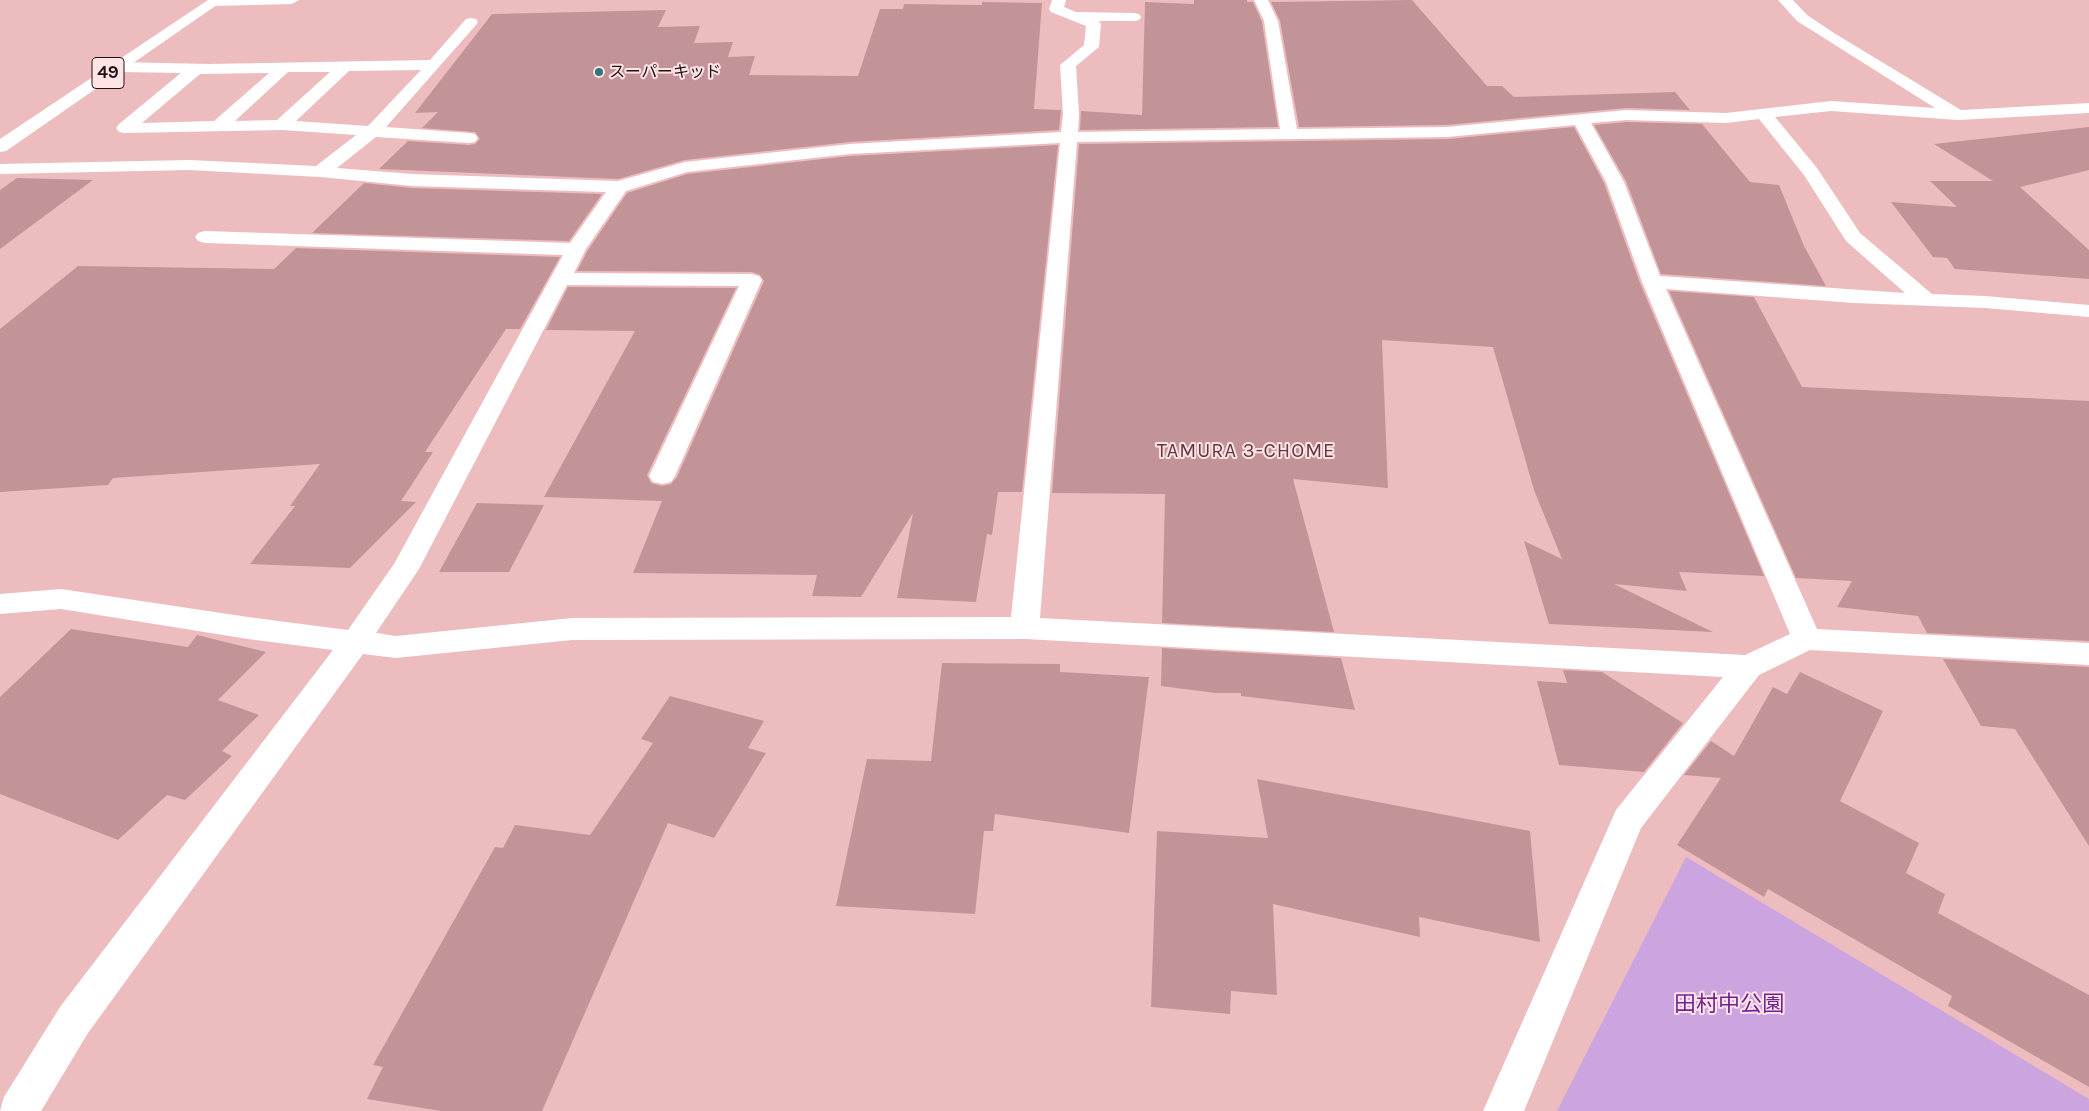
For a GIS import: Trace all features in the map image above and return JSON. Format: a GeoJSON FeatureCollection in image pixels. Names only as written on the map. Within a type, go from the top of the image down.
{"type":"FeatureCollection","features":[{"type":"Feature","properties":{"kind":"street"},"geometry":{"type":"LineString","coordinates":[[215,1],[292,0]]}},
{"type":"Feature","properties":{"kind":"street"},"geometry":{"type":"LineString","coordinates":[[1025,628],[1071,114],[1068,65],[1091,47],[1094,24],[1056,9],[1059,0]]}},
{"type":"Feature","properties":{"kind":"street"},"geometry":{"type":"LineString","coordinates":[[1260,0],[1272,21],[1289,134]]}},
{"type":"Feature","properties":{"kind":"street"},"geometry":{"type":"LineString","coordinates":[[1785,0],[1802,18],[1829,36],[1958,115]]}},
{"type":"Feature","properties":{"kind":"street","name":"49"},"geometry":{"type":"LineString","coordinates":[[0,147],[215,1]]}},
{"type":"Feature","properties":{"kind":"street"},"geometry":{"type":"LineString","coordinates":[[1074,16],[1134,17]]}},
{"type":"Feature","properties":{"kind":"street"},"geometry":{"type":"LineString","coordinates":[[320,172],[373,131],[471,22]]}},
{"type":"Feature","properties":{"kind":"street"},"geometry":{"type":"LineString","coordinates":[[118,67],[434,65]]}},
{"type":"Feature","properties":{"kind":"street"},"geometry":{"type":"LineString","coordinates":[[282,125],[345,66]]}},
{"type":"Feature","properties":{"kind":"street"},"geometry":{"type":"LineString","coordinates":[[219,126],[285,67]]}},
{"type":"Feature","properties":{"kind":"street"},"geometry":{"type":"LineString","coordinates":[[196,68],[125,128],[282,125],[469,138]]}},
{"type":"Feature","properties":{"kind":"street"},"geometry":{"type":"LineString","coordinates":[[0,169],[189,165],[320,172],[412,180],[620,187],[695,166],[850,149],[1069,137],[1447,132],[1626,115],[1726,118],[1831,106],[1958,115],[2089,108]]}},
{"type":"Feature","properties":{"kind":"street"},"geometry":{"type":"LineString","coordinates":[[1763,113],[1811,172],[1853,237],[1928,301]]}},
{"type":"Feature","properties":{"kind":"street"},"geometry":{"type":"LineString","coordinates":[[1580,119],[1615,182],[1652,282],[1807,639]]}},
{"type":"Feature","properties":{"kind":"street"},"geometry":{"type":"LineString","coordinates":[[18,1111],[74,1020],[356,642],[405,569],[576,249],[620,187]]}},
{"type":"Feature","properties":{"kind":"street"},"geometry":{"type":"LineString","coordinates":[[205,237],[576,249]]}},
{"type":"Feature","properties":{"kind":"street"},"geometry":{"type":"LineString","coordinates":[[560,279],[752,280],[662,476]]}},
{"type":"Feature","properties":{"kind":"street"},"geometry":{"type":"LineString","coordinates":[[1652,282],[1928,301],[1985,302],[2089,311]]}},
{"type":"Feature","properties":{"kind":"street"},"geometry":{"type":"LineString","coordinates":[[0,604],[61,599],[396,647],[572,629],[1025,628],[1748,667]]}},
{"type":"Feature","properties":{"kind":"street"},"geometry":{"type":"LineString","coordinates":[[1503,1111],[1628,820],[1748,667],[1807,639],[2089,654]]}},
{"type":"Feature","properties":{"kind":"green space","name":"田村中公園"},"geometry":{"type":"Polygon","coordinates":[[[1686,857],[2089,1099],[2089,1111],[1557,1111],[1686,857]]]}},
{"type":"Feature","properties":{"kind":"building"},"geometry":{"type":"Polygon","coordinates":[[[1194,0],[1247,0],[1247,2],[1253,2],[1262,22],[1278,127],[1080,130],[1081,111],[1142,115],[1145,2],[1194,4],[1194,0]]]}},
{"type":"Feature","properties":{"kind":"building"},"geometry":{"type":"Polygon","coordinates":[[[1412,0],[1487,86],[1502,86],[1514,97],[1675,92],[1690,110],[1626,108],[1447,125],[1299,127],[1280,21],[1271,2],[1412,0]]]}},
{"type":"Feature","properties":{"kind":"building"},"geometry":{"type":"Polygon","coordinates":[[[982,2],[1042,3],[1034,109],[1061,110],[1059,130],[850,142],[685,160],[618,179],[379,169],[408,141],[469,145],[475,144],[480,139],[475,132],[422,128],[438,112],[415,113],[492,14],[666,10],[658,27],[700,26],[694,43],[733,42],[728,57],[755,56],[749,75],[858,76],[880,9],[903,9],[904,4],[982,5],[982,2]]]}},
{"type":"Feature","properties":{"kind":"building"},"geometry":{"type":"Polygon","coordinates":[[[1626,122],[1702,124],[1750,182],[1779,185],[1804,246],[1826,286],[1661,274],[1626,181],[1594,125],[1626,122]]]}},
{"type":"Feature","properties":{"kind":"building"},"geometry":{"type":"Polygon","coordinates":[[[1574,127],[1604,183],[1640,283],[1764,576],[1679,572],[1687,591],[1614,584],[1713,632],[1549,624],[1524,541],[1562,559],[1534,490],[1493,347],[1382,340],[1388,488],[1293,479],[1334,632],[1162,623],[1165,494],[1052,493],[1079,144],[1447,139],[1574,127]]]}},
{"type":"Feature","properties":{"kind":"building"},"geometry":{"type":"Polygon","coordinates":[[[2089,127],[2089,170],[2020,187],[2089,250],[2089,279],[1955,269],[1947,258],[1933,257],[1891,202],[1957,207],[1930,181],[1993,181],[1934,144],[2089,127]]]}},
{"type":"Feature","properties":{"kind":"building"},"geometry":{"type":"Polygon","coordinates":[[[1058,145],[1022,492],[998,492],[992,535],[987,534],[976,602],[897,598],[913,513],[861,597],[812,596],[817,575],[633,573],[662,501],[544,497],[635,331],[546,330],[568,287],[736,288],[647,475],[651,483],[662,486],[671,484],[677,477],[764,281],[760,275],[752,272],[577,271],[588,250],[627,193],[687,174],[850,156],[1058,145]]]}},
{"type":"Feature","properties":{"kind":"building"},"geometry":{"type":"Polygon","coordinates":[[[17,178],[93,180],[0,249],[0,190],[17,178]]]}},
{"type":"Feature","properties":{"kind":"building"},"geometry":{"type":"Polygon","coordinates":[[[364,183],[412,188],[602,194],[569,241],[312,233],[364,183]]]}},
{"type":"Feature","properties":{"kind":"building"},"geometry":{"type":"Polygon","coordinates":[[[296,248],[560,257],[520,329],[506,329],[425,452],[433,452],[401,501],[416,502],[350,568],[250,564],[295,506],[290,506],[320,464],[113,478],[108,485],[0,492],[0,329],[78,266],[274,269],[296,248]]]}},
{"type":"Feature","properties":{"kind":"building"},"geometry":{"type":"Polygon","coordinates":[[[1669,291],[1754,297],[1802,387],[2089,401],[2089,641],[1927,633],[1918,616],[1837,607],[1852,581],[1796,578],[1669,291]]]}},
{"type":"Feature","properties":{"kind":"building"},"geometry":{"type":"Polygon","coordinates":[[[477,503],[544,505],[509,572],[439,572],[477,503]]]}},
{"type":"Feature","properties":{"kind":"building"},"geometry":{"type":"Polygon","coordinates":[[[71,629],[188,647],[197,635],[266,652],[218,700],[259,715],[222,751],[232,756],[185,800],[167,795],[118,840],[0,794],[0,697],[71,629]]]}},
{"type":"Feature","properties":{"kind":"building"},"geometry":{"type":"Polygon","coordinates":[[[1162,648],[1341,658],[1355,710],[1241,696],[1241,693],[1215,693],[1161,686],[1162,648]]]}},
{"type":"Feature","properties":{"kind":"building"},"geometry":{"type":"Polygon","coordinates":[[[1943,659],[2089,667],[2089,846],[2015,729],[1981,726],[1943,659]]]}},
{"type":"Feature","properties":{"kind":"building"},"geometry":{"type":"Polygon","coordinates":[[[942,663],[1060,664],[1060,672],[1149,677],[1129,833],[995,814],[993,831],[984,831],[975,914],[836,906],[867,759],[931,761],[942,663]]]}},
{"type":"Feature","properties":{"kind":"building"},"geometry":{"type":"Polygon","coordinates":[[[1563,670],[1602,672],[1683,723],[1644,772],[1559,765],[1537,681],[1567,683],[1563,670]]]}},
{"type":"Feature","properties":{"kind":"building"},"geometry":{"type":"Polygon","coordinates":[[[1800,672],[1883,711],[1840,801],[1919,843],[1906,873],[1945,894],[1938,913],[2089,995],[2089,1087],[1948,1006],[1952,996],[1768,889],[1764,897],[1677,845],[1721,778],[1684,775],[1711,741],[1734,756],[1773,687],[1787,694],[1800,672]]]}},
{"type":"Feature","properties":{"kind":"building"},"geometry":{"type":"Polygon","coordinates":[[[670,696],[764,721],[748,748],[766,753],[714,838],[668,823],[542,1111],[441,1111],[367,1099],[383,1067],[373,1065],[495,847],[503,848],[515,825],[590,835],[653,743],[641,739],[670,696]]]}},
{"type":"Feature","properties":{"kind":"building"},"geometry":{"type":"Polygon","coordinates":[[[1257,779],[1530,831],[1540,942],[1419,917],[1420,937],[1273,904],[1277,995],[1231,991],[1230,1014],[1151,1007],[1157,831],[1268,838],[1257,779]]]}},
{"type":"Feature","properties":{"kind":"place","name":"スーパーキッド"},"geometry":{"type":"Point","coordinates":[599,72]}},
{"type":"Feature","properties":{"kind":"district","name":"TAMURA 3-CHOME"},"geometry":{"type":"Point","coordinates":[1246,451]}}]}
